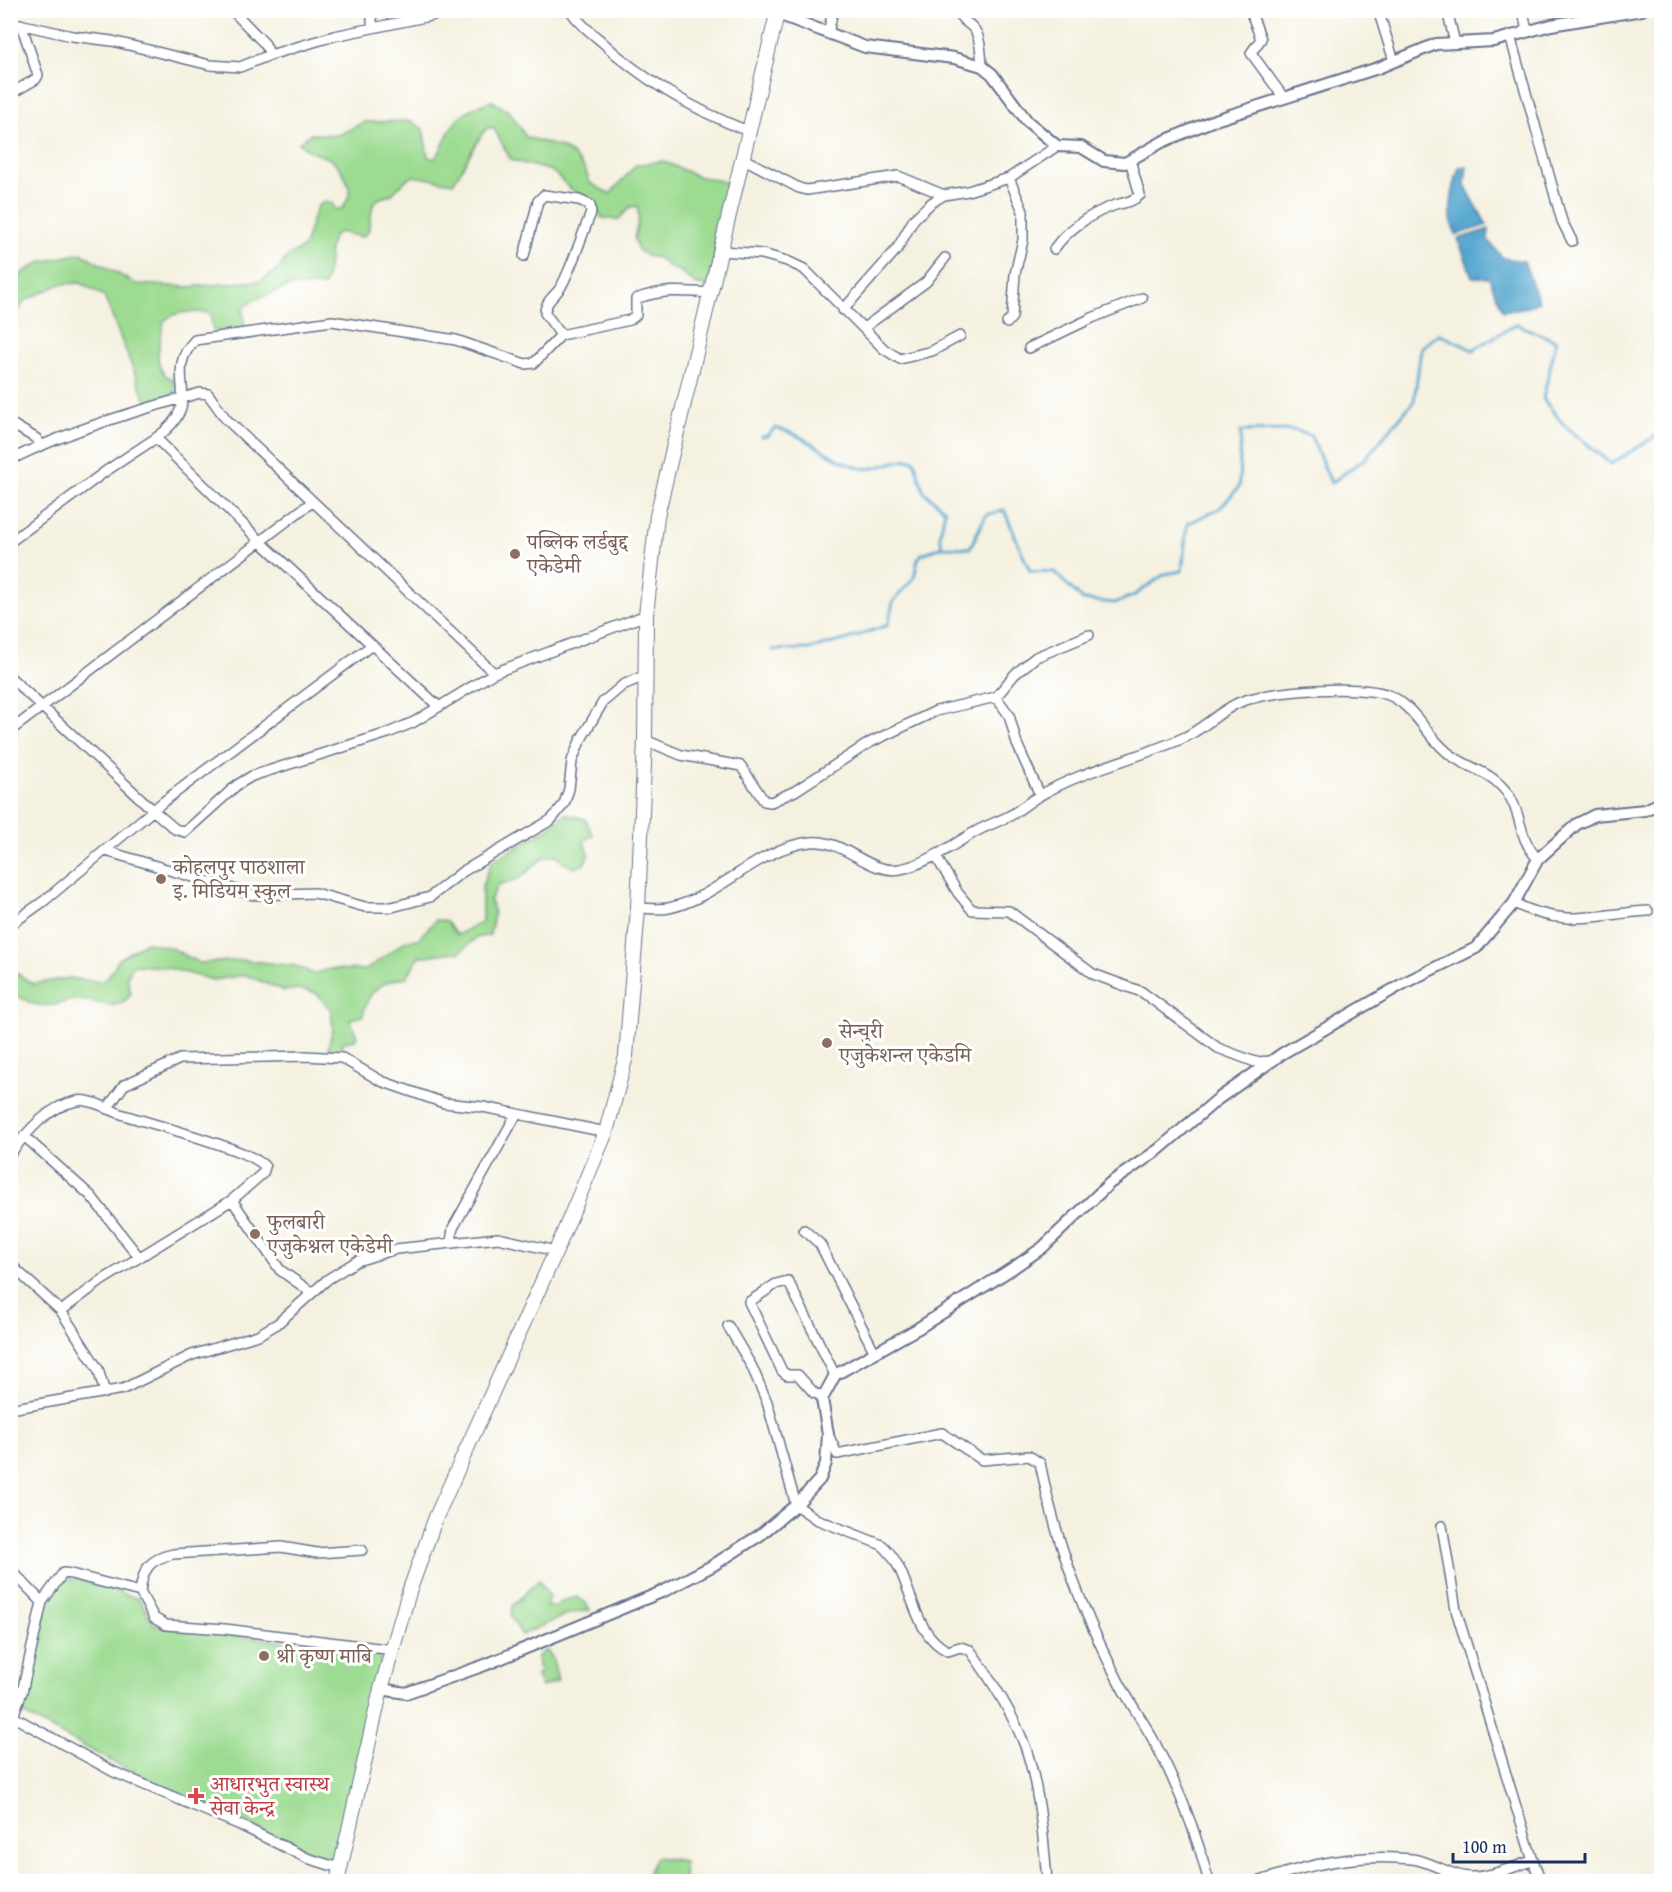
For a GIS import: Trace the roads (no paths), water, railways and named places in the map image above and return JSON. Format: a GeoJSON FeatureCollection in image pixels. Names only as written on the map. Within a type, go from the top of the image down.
{"type":"FeatureCollection","features":[{"type":"Feature","properties":{"kind":"main road"},"geometry":{"type":"LineString","coordinates":[[338,1875],[381,1689],[409,1592],[436,1517],[556,1251],[606,1132],[626,1056],[638,908],[645,740],[646,615],[657,516],[744,159],[776,12]]}},
{"type":"Feature","properties":{"kind":"street"},"geometry":{"type":"LineString","coordinates":[[232,10],[265,44],[270,55]]}},
{"type":"Feature","properties":{"kind":"street"},"geometry":{"type":"LineString","coordinates":[[372,10],[372,28]]}},
{"type":"Feature","properties":{"kind":"street"},"geometry":{"type":"LineString","coordinates":[[10,22],[72,36],[112,41],[210,65],[240,67],[270,55],[372,28],[459,10]]}},
{"type":"Feature","properties":{"kind":"street"},"geometry":{"type":"LineString","coordinates":[[570,10],[604,44],[656,86],[681,101],[750,132]]}},
{"type":"Feature","properties":{"kind":"street"},"geometry":{"type":"LineString","coordinates":[[828,34],[834,10]]}},
{"type":"Feature","properties":{"kind":"street"},"geometry":{"type":"LineString","coordinates":[[957,10],[963,22],[972,26],[976,32],[982,66]]}},
{"type":"Feature","properties":{"kind":"street"},"geometry":{"type":"LineString","coordinates":[[1250,10],[1261,39],[1251,53],[1284,98]]}},
{"type":"Feature","properties":{"kind":"street"},"geometry":{"type":"LineString","coordinates":[[1378,10],[1394,62]]}},
{"type":"Feature","properties":{"kind":"street"},"geometry":{"type":"LineString","coordinates":[[1447,10],[1455,43]]}},
{"type":"Feature","properties":{"kind":"street"},"geometry":{"type":"LineString","coordinates":[[1523,10],[1527,32]]}},
{"type":"Feature","properties":{"kind":"street"},"geometry":{"type":"LineString","coordinates":[[843,310],[897,249],[914,219],[944,195],[968,191],[1009,178],[1057,146],[1081,147],[1104,161],[1125,163],[1162,142],[1212,121],[1394,62],[1436,44],[1494,41],[1551,25],[1642,10]]}},
{"type":"Feature","properties":{"kind":"street"},"geometry":{"type":"LineString","coordinates":[[776,12],[865,47],[954,58],[982,66],[992,74],[1027,121],[1057,146]]}},
{"type":"Feature","properties":{"kind":"street"},"geometry":{"type":"LineString","coordinates":[[10,94],[36,80],[38,75],[21,24]]}},
{"type":"Feature","properties":{"kind":"street"},"geometry":{"type":"LineString","coordinates":[[1510,36],[1562,221],[1572,241]]}},
{"type":"Feature","properties":{"kind":"street"},"geometry":{"type":"LineString","coordinates":[[744,159],[807,190],[898,176],[944,195]]}},
{"type":"Feature","properties":{"kind":"street"},"geometry":{"type":"LineString","coordinates":[[1054,249],[1069,233],[1094,215],[1112,206],[1132,203],[1140,195],[1130,160]]}},
{"type":"Feature","properties":{"kind":"street"},"geometry":{"type":"LineString","coordinates":[[1007,323],[1012,317],[1015,274],[1023,240],[1023,211],[1009,178]]}},
{"type":"Feature","properties":{"kind":"street"},"geometry":{"type":"LineString","coordinates":[[524,256],[538,201],[544,195],[579,200],[590,205],[591,213],[564,281],[545,308],[545,313],[561,335]]}},
{"type":"Feature","properties":{"kind":"street"},"geometry":{"type":"LineString","coordinates":[[721,254],[762,254],[787,261],[804,269],[843,310],[865,327],[884,349],[900,359],[932,351],[960,336]]}},
{"type":"Feature","properties":{"kind":"street"},"geometry":{"type":"LineString","coordinates":[[865,327],[926,282],[945,258]]}},
{"type":"Feature","properties":{"kind":"street"},"geometry":{"type":"LineString","coordinates":[[10,542],[106,471],[172,427],[181,413],[184,397],[180,380],[181,364],[188,347],[195,340],[332,321],[456,340],[525,364],[534,363],[561,335],[630,320],[636,315],[636,299],[645,295],[676,290],[712,289]]}},
{"type":"Feature","properties":{"kind":"street"},"geometry":{"type":"LineString","coordinates":[[1029,348],[1092,318],[1142,298]]}},
{"type":"Feature","properties":{"kind":"street"},"geometry":{"type":"LineString","coordinates":[[10,460],[40,444],[184,397],[200,393],[208,394],[226,418],[312,502],[377,560],[429,614],[494,673]]}},
{"type":"Feature","properties":{"kind":"street"},"geometry":{"type":"LineString","coordinates":[[10,423],[37,439],[40,444]]}},
{"type":"Feature","properties":{"kind":"street"},"geometry":{"type":"LineString","coordinates":[[156,438],[261,542],[439,707]]}},
{"type":"Feature","properties":{"kind":"street"},"geometry":{"type":"LineString","coordinates":[[10,731],[312,502]]}},
{"type":"Feature","properties":{"kind":"street"},"geometry":{"type":"LineString","coordinates":[[10,677],[154,811],[175,828],[185,832],[237,785],[252,776],[388,733],[439,707],[494,673],[646,615]]}},
{"type":"Feature","properties":{"kind":"street"},"geometry":{"type":"LineString","coordinates":[[645,740],[681,755],[741,766],[764,801],[771,802],[795,791],[845,757],[892,731],[936,711],[996,697],[1015,674],[1036,657],[1089,635]]}},
{"type":"Feature","properties":{"kind":"street"},"geometry":{"type":"LineString","coordinates":[[10,926],[249,735],[372,645]]}},
{"type":"Feature","properties":{"kind":"street"},"geometry":{"type":"LineString","coordinates":[[106,851],[252,894],[315,893],[365,907],[392,907],[430,897],[462,872],[551,820],[564,804],[569,789],[572,761],[580,741],[603,702],[623,685],[644,676]]}},
{"type":"Feature","properties":{"kind":"street"},"geometry":{"type":"LineString","coordinates":[[638,908],[667,909],[683,904],[761,860],[812,841],[839,846],[880,867],[899,869],[935,855],[1012,814],[1040,795],[1181,739],[1238,703],[1262,694],[1362,690],[1391,695],[1405,705],[1453,756],[1488,773],[1510,796],[1526,847],[1538,860]]}},
{"type":"Feature","properties":{"kind":"street"},"geometry":{"type":"LineString","coordinates":[[996,697],[1009,716],[1017,744],[1040,795]]}},
{"type":"Feature","properties":{"kind":"street"},"geometry":{"type":"LineString","coordinates":[[381,1689],[406,1693],[485,1665],[664,1591],[760,1535],[796,1505],[820,1479],[826,1463],[828,1434],[823,1396],[835,1375],[987,1287],[1032,1255],[1110,1183],[1158,1150],[1218,1099],[1273,1061],[1406,982],[1476,948],[1514,903],[1538,860],[1576,824],[1594,815],[1645,810],[1662,802]]}},
{"type":"Feature","properties":{"kind":"street"},"geometry":{"type":"LineString","coordinates":[[935,855],[958,893],[972,910],[1009,911],[1094,974],[1142,992],[1218,1048],[1255,1062],[1273,1061]]}},
{"type":"Feature","properties":{"kind":"street"},"geometry":{"type":"LineString","coordinates":[[1514,903],[1532,912],[1575,920],[1648,911]]}},
{"type":"Feature","properties":{"kind":"street"},"geometry":{"type":"LineString","coordinates":[[107,1109],[124,1085],[180,1059],[305,1056],[342,1058],[381,1081],[444,1103],[483,1107],[606,1132]]}},
{"type":"Feature","properties":{"kind":"street"},"geometry":{"type":"LineString","coordinates":[[10,1154],[42,1118],[77,1101],[87,1101],[240,1153],[262,1163],[265,1167],[263,1173],[232,1200],[166,1243],[101,1281],[61,1311]]}},
{"type":"Feature","properties":{"kind":"street"},"geometry":{"type":"LineString","coordinates":[[451,1243],[453,1228],[516,1115]]}},
{"type":"Feature","properties":{"kind":"street"},"geometry":{"type":"LineString","coordinates":[[24,1136],[91,1196],[139,1257]]}},
{"type":"Feature","properties":{"kind":"street"},"geometry":{"type":"LineString","coordinates":[[232,1200],[280,1270],[311,1292]]}},
{"type":"Feature","properties":{"kind":"street"},"geometry":{"type":"LineString","coordinates":[[804,1230],[820,1244],[875,1353]]}},
{"type":"Feature","properties":{"kind":"street"},"geometry":{"type":"LineString","coordinates":[[10,1409],[123,1389],[192,1355],[258,1335],[277,1324],[311,1292],[357,1261],[396,1249],[498,1238],[556,1251]]}},
{"type":"Feature","properties":{"kind":"street"},"geometry":{"type":"LineString","coordinates":[[10,1264],[61,1311],[98,1369],[105,1393]]}},
{"type":"Feature","properties":{"kind":"street"},"geometry":{"type":"LineString","coordinates":[[823,1396],[814,1393],[798,1375],[787,1375],[782,1371],[749,1302],[776,1284],[788,1281],[835,1375]]}},
{"type":"Feature","properties":{"kind":"street"},"geometry":{"type":"LineString","coordinates":[[728,1326],[753,1367],[767,1402],[796,1505],[816,1520],[882,1545],[890,1552],[900,1567],[917,1614],[940,1647],[948,1651],[965,1647],[976,1658],[1013,1719],[1026,1748],[1045,1841],[1047,1881]]}},
{"type":"Feature","properties":{"kind":"street"},"geometry":{"type":"LineString","coordinates":[[828,1434],[837,1454],[942,1433],[982,1460],[1029,1456],[1040,1463],[1063,1551],[1091,1622],[1120,1684],[1156,1745],[1186,1811],[1209,1881]]}},
{"type":"Feature","properties":{"kind":"street"},"geometry":{"type":"LineString","coordinates":[[1442,1526],[1456,1611],[1517,1810],[1529,1841],[1532,1861],[1542,1881]]}},
{"type":"Feature","properties":{"kind":"street"},"geometry":{"type":"LineString","coordinates":[[362,1550],[316,1553],[281,1547],[158,1557],[149,1565],[140,1592],[154,1618],[166,1625],[225,1629],[394,1650]]}},
{"type":"Feature","properties":{"kind":"street"},"geometry":{"type":"LineString","coordinates":[[10,1569],[42,1602]]}},
{"type":"Feature","properties":{"kind":"street"},"geometry":{"type":"LineString","coordinates":[[140,1592],[63,1573],[42,1602],[22,1692],[12,1716],[114,1772],[240,1826],[338,1875]]}},
{"type":"Feature","properties":{"kind":"street"},"geometry":{"type":"LineString","coordinates":[[1258,1881],[1322,1861],[1351,1858],[1415,1859],[1467,1877],[1532,1861]]}},
{"type":"Feature","properties":{"kind":"water"},"geometry":{"type":"Polygon","coordinates":[[[1467,166],[1465,185],[1487,225],[1456,235],[1451,219],[1453,192],[1459,167],[1467,166]]]}},
{"type":"Feature","properties":{"kind":"water"},"geometry":{"type":"Polygon","coordinates":[[[1489,229],[1488,240],[1503,258],[1524,261],[1539,302],[1528,307],[1503,311],[1489,278],[1472,277],[1458,239],[1489,229]]]}},
{"type":"Feature","properties":{"kind":"waterway"},"geometry":{"type":"LineString","coordinates":[[773,650],[810,649],[888,625],[893,602],[914,578],[918,559],[922,554],[942,547],[970,548],[986,515],[1004,510],[1030,571],[1054,572],[1083,600],[1115,603],[1135,595],[1165,574],[1182,571],[1187,524],[1220,508],[1239,487],[1241,431],[1294,430],[1311,436],[1331,483],[1366,458],[1414,401],[1421,348],[1439,334],[1473,350],[1516,324],[1556,341],[1543,399],[1564,425],[1611,464],[1662,432]]}},
{"type":"Feature","properties":{"kind":"waterway"},"geometry":{"type":"LineString","coordinates":[[761,437],[767,436],[775,428],[787,431],[838,459],[866,469],[914,460],[924,492],[945,510],[940,535],[942,547]]}},
{"type":"Feature","properties":{"kind":"place","name":"पब्लिक लर्डबुद्द एकेडेमी"},"geometry":{"type":"Point","coordinates":[515,554]}},
{"type":"Feature","properties":{"kind":"place","name":"कोहलपुर पाठशाला इ. मिडियम स्कुल"},"geometry":{"type":"Point","coordinates":[161,879]}},
{"type":"Feature","properties":{"kind":"place","name":"सेन्चुरी एजुकेशन्ल एकेडमि"},"geometry":{"type":"Point","coordinates":[827,1043]}},
{"type":"Feature","properties":{"kind":"place","name":"फुलबारी एजुकेश्नल एकेडेमी"},"geometry":{"type":"Point","coordinates":[255,1234]}},
{"type":"Feature","properties":{"kind":"place","name":"श्री कृष्ण माबि"},"geometry":{"type":"Point","coordinates":[264,1656]}},
{"type":"Feature","properties":{"kind":"place","name":"आधारभुत स्वास्थ सेवा केन्द्र"},"geometry":{"type":"Point","coordinates":[196,1796]}}]}
